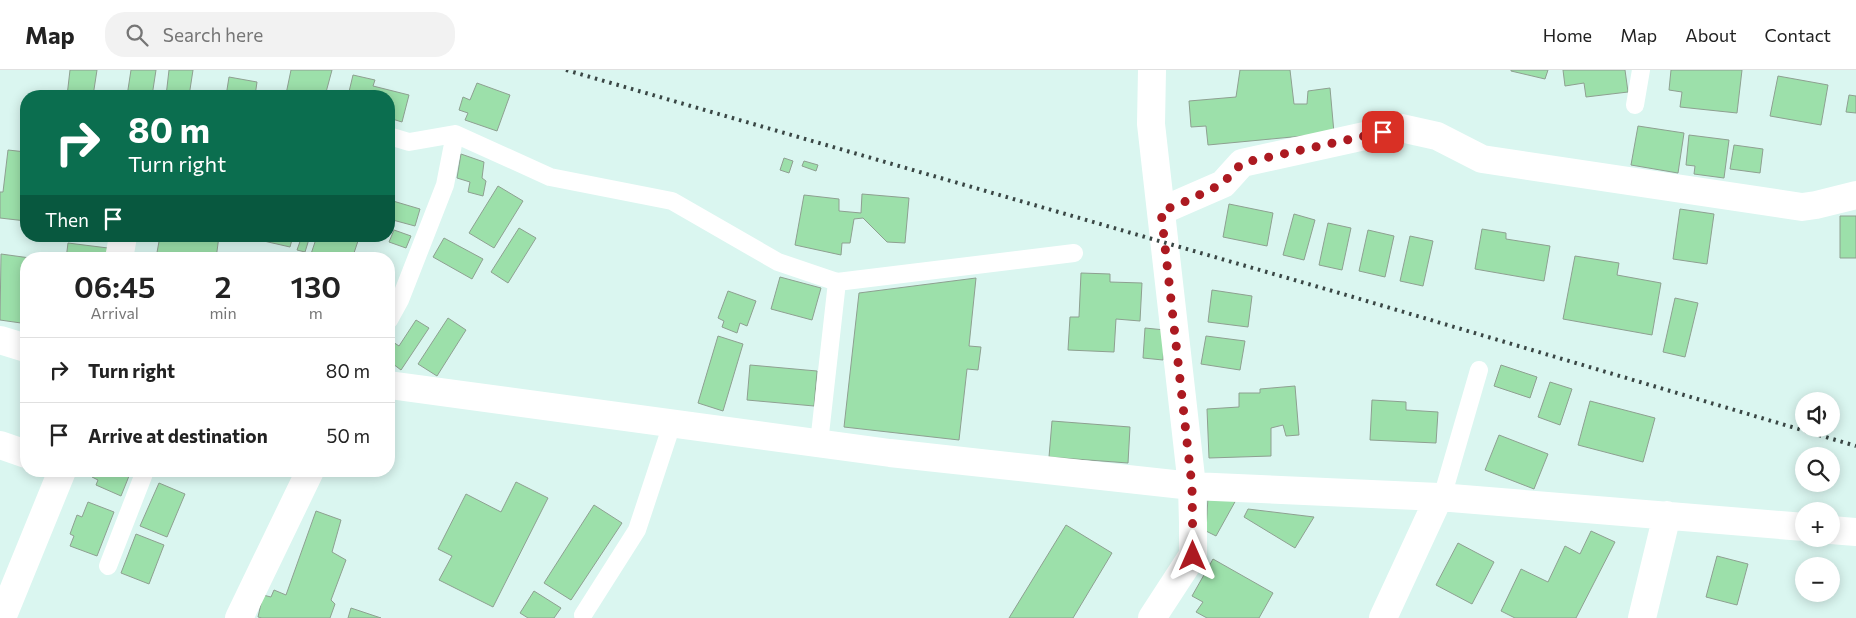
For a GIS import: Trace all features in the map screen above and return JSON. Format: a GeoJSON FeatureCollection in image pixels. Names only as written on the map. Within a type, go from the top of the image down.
{"type":"FeatureCollection","features":[{"type":"Feature","properties":{"kind":"street"},"geometry":{"type":"LineString","coordinates":[[1152,70],[1151,124],[1192,486],[1193,556],[1152,618]]}},
{"type":"Feature","properties":{"kind":"street"},"geometry":{"type":"LineString","coordinates":[[1161,211],[1222,184],[1242,163],[1401,128],[1437,136],[1482,159],[1792,206],[1816,205],[1856,195]]}},
{"type":"Feature","properties":{"kind":"street"},"geometry":{"type":"LineString","coordinates":[[0,340],[20,346]]}},
{"type":"Feature","properties":{"kind":"street"},"geometry":{"type":"LineString","coordinates":[[395,386],[890,453],[1192,486],[1439,497],[1795,526]]}},
{"type":"Feature","properties":{"kind":"street"},"geometry":{"type":"LineString","coordinates":[[0,445],[20,452]]}},
{"type":"Feature","properties":{"kind":"street"},"geometry":{"type":"LineString","coordinates":[[2,618],[60,477]]}},
{"type":"Feature","properties":{"kind":"street"},"geometry":{"type":"LineString","coordinates":[[239,618],[307,477]]}},
{"type":"Feature","properties":{"kind":"street"},"geometry":{"type":"LineString","coordinates":[[1383,618],[1439,497]]}},
{"type":"Feature","properties":{"kind":"street"},"geometry":{"type":"LineString","coordinates":[[1642,618],[1667,515]]}},
{"type":"Feature","properties":{"kind":"street"},"geometry":{"type":"LineString","coordinates":[[1840,531],[1856,532]]}},
{"type":"Feature","properties":{"kind":"lane"},"geometry":{"type":"LineString","coordinates":[[1635,105],[1641,70]]}},
{"type":"Feature","properties":{"kind":"lane"},"geometry":{"type":"LineString","coordinates":[[395,138],[408,142],[455,134],[550,178],[672,201],[778,262],[837,282],[1074,253]]}},
{"type":"Feature","properties":{"kind":"lane"},"geometry":{"type":"LineString","coordinates":[[395,309],[445,185],[455,134]]}},
{"type":"Feature","properties":{"kind":"lane"},"geometry":{"type":"LineString","coordinates":[[819,443],[837,282]]}},
{"type":"Feature","properties":{"kind":"lane"},"geometry":{"type":"LineString","coordinates":[[1439,497],[1445,487],[1479,370]]}},
{"type":"Feature","properties":{"kind":"lane"},"geometry":{"type":"LineString","coordinates":[[583,616],[637,530],[672,424]]}},
{"type":"Feature","properties":{"kind":"lane"},"geometry":{"type":"LineString","coordinates":[[108,566],[143,477]]}},
{"type":"Feature","properties":{"kind":"building"},"geometry":{"type":"Polygon","coordinates":[[[70,70],[97,70],[94,90],[68,90],[70,70]]]}},
{"type":"Feature","properties":{"kind":"building"},"geometry":{"type":"Polygon","coordinates":[[[131,70],[156,70],[153,90],[128,90],[131,70]]]}},
{"type":"Feature","properties":{"kind":"building"},"geometry":{"type":"Polygon","coordinates":[[[169,70],[193,70],[190,90],[167,90],[169,70]]]}},
{"type":"Feature","properties":{"kind":"building"},"geometry":{"type":"Polygon","coordinates":[[[291,70],[332,70],[327,90],[287,90],[291,70]]]}},
{"type":"Feature","properties":{"kind":"building"},"geometry":{"type":"Polygon","coordinates":[[[1240,70],[1290,70],[1294,104],[1307,104],[1308,91],[1330,88],[1334,133],[1208,145],[1206,126],[1191,127],[1189,101],[1236,97],[1240,70]]]}},
{"type":"Feature","properties":{"kind":"building"},"geometry":{"type":"Polygon","coordinates":[[[1511,70],[1548,70],[1545,79],[1511,70]]]}},
{"type":"Feature","properties":{"kind":"building"},"geometry":{"type":"Polygon","coordinates":[[[1563,70],[1625,70],[1628,92],[1586,97],[1584,83],[1565,86],[1563,70]]]}},
{"type":"Feature","properties":{"kind":"building"},"geometry":{"type":"Polygon","coordinates":[[[1671,70],[1742,70],[1737,113],[1680,107],[1682,92],[1669,90],[1671,70]]]}},
{"type":"Feature","properties":{"kind":"building"},"geometry":{"type":"Polygon","coordinates":[[[353,75],[375,80],[373,86],[389,90],[349,90],[353,75]]]}},
{"type":"Feature","properties":{"kind":"building"},"geometry":{"type":"Polygon","coordinates":[[[1778,76],[1828,85],[1821,125],[1770,116],[1778,76]]]}},
{"type":"Feature","properties":{"kind":"building"},"geometry":{"type":"Polygon","coordinates":[[[229,77],[257,82],[256,90],[227,90],[229,77]]]}},
{"type":"Feature","properties":{"kind":"building"},"geometry":{"type":"Polygon","coordinates":[[[477,83],[510,95],[497,131],[465,120],[468,113],[459,110],[463,97],[470,100],[477,83]]]}},
{"type":"Feature","properties":{"kind":"building"},"geometry":{"type":"Polygon","coordinates":[[[395,92],[409,95],[402,122],[395,120],[395,92]]]}},
{"type":"Feature","properties":{"kind":"building"},"geometry":{"type":"Polygon","coordinates":[[[1849,95],[1856,96],[1856,113],[1846,112],[1849,95]]]}},
{"type":"Feature","properties":{"kind":"building"},"geometry":{"type":"Polygon","coordinates":[[[1638,126],[1684,133],[1678,173],[1631,165],[1638,126]]]}},
{"type":"Feature","properties":{"kind":"building"},"geometry":{"type":"Polygon","coordinates":[[[1689,135],[1729,140],[1724,178],[1694,174],[1695,166],[1686,165],[1689,135]]]}},
{"type":"Feature","properties":{"kind":"building"},"geometry":{"type":"Polygon","coordinates":[[[1734,145],[1763,149],[1760,173],[1730,169],[1734,145]]]}},
{"type":"Feature","properties":{"kind":"building"},"geometry":{"type":"Polygon","coordinates":[[[8,150],[20,151],[20,220],[0,218],[0,192],[3,192],[8,150]]]}},
{"type":"Feature","properties":{"kind":"building"},"geometry":{"type":"Polygon","coordinates":[[[461,154],[484,162],[482,178],[486,181],[483,196],[468,192],[470,182],[457,178],[461,154]]]}},
{"type":"Feature","properties":{"kind":"building"},"geometry":{"type":"Polygon","coordinates":[[[784,158],[793,161],[789,173],[780,170],[784,158]]]}},
{"type":"Feature","properties":{"kind":"building"},"geometry":{"type":"Polygon","coordinates":[[[804,161],[818,165],[816,171],[802,166],[804,161]]]}},
{"type":"Feature","properties":{"kind":"building"},"geometry":{"type":"Polygon","coordinates":[[[498,186],[523,201],[494,248],[469,233],[498,186]]]}},
{"type":"Feature","properties":{"kind":"building"},"geometry":{"type":"Polygon","coordinates":[[[862,194],[909,198],[905,243],[887,242],[863,218],[854,219],[850,243],[842,243],[841,255],[795,245],[804,195],[839,199],[839,211],[861,213],[862,194]]]}},
{"type":"Feature","properties":{"kind":"building"},"geometry":{"type":"Polygon","coordinates":[[[395,202],[420,209],[415,226],[395,221],[395,202]]]}},
{"type":"Feature","properties":{"kind":"building"},"geometry":{"type":"Polygon","coordinates":[[[1229,204],[1273,213],[1267,246],[1223,237],[1229,204]]]}},
{"type":"Feature","properties":{"kind":"building"},"geometry":{"type":"Polygon","coordinates":[[[1680,209],[1714,214],[1707,264],[1673,259],[1680,209]]]}},
{"type":"Feature","properties":{"kind":"building"},"geometry":{"type":"Polygon","coordinates":[[[1294,214],[1315,220],[1304,260],[1283,255],[1294,214]]]}},
{"type":"Feature","properties":{"kind":"building"},"geometry":{"type":"Polygon","coordinates":[[[1840,216],[1856,216],[1856,258],[1840,258],[1840,216]]]}},
{"type":"Feature","properties":{"kind":"building"},"geometry":{"type":"Polygon","coordinates":[[[1328,223],[1351,228],[1342,270],[1319,265],[1328,223]]]}},
{"type":"Feature","properties":{"kind":"building"},"geometry":{"type":"Polygon","coordinates":[[[519,228],[536,238],[508,283],[491,272],[519,228]]]}},
{"type":"Feature","properties":{"kind":"building"},"geometry":{"type":"Polygon","coordinates":[[[1482,229],[1506,233],[1506,239],[1550,246],[1544,281],[1475,269],[1482,229]]]}},
{"type":"Feature","properties":{"kind":"building"},"geometry":{"type":"Polygon","coordinates":[[[395,230],[411,236],[406,248],[389,242],[395,242],[395,230]]]}},
{"type":"Feature","properties":{"kind":"building"},"geometry":{"type":"Polygon","coordinates":[[[1368,230],[1394,236],[1385,277],[1359,271],[1368,230]]]}},
{"type":"Feature","properties":{"kind":"building"},"geometry":{"type":"Polygon","coordinates":[[[1410,236],[1433,241],[1423,286],[1400,281],[1410,236]]]}},
{"type":"Feature","properties":{"kind":"building"},"geometry":{"type":"Polygon","coordinates":[[[444,238],[483,259],[472,279],[433,257],[444,238]]]}},
{"type":"Feature","properties":{"kind":"building"},"geometry":{"type":"Polygon","coordinates":[[[159,242],[218,242],[217,252],[157,252],[159,242]]]}},
{"type":"Feature","properties":{"kind":"building"},"geometry":{"type":"Polygon","coordinates":[[[268,242],[291,242],[290,247],[268,242]]]}},
{"type":"Feature","properties":{"kind":"building"},"geometry":{"type":"Polygon","coordinates":[[[300,242],[308,242],[305,252],[297,250],[300,242]]]}},
{"type":"Feature","properties":{"kind":"building"},"geometry":{"type":"Polygon","coordinates":[[[315,242],[358,242],[354,252],[312,252],[315,242]]]}},
{"type":"Feature","properties":{"kind":"building"},"geometry":{"type":"Polygon","coordinates":[[[68,243],[108,248],[108,252],[67,252],[68,243]]]}},
{"type":"Feature","properties":{"kind":"building"},"geometry":{"type":"Polygon","coordinates":[[[1,254],[20,257],[20,323],[0,320],[1,254]]]}},
{"type":"Feature","properties":{"kind":"building"},"geometry":{"type":"Polygon","coordinates":[[[1575,256],[1619,263],[1617,275],[1661,283],[1652,335],[1563,319],[1575,256]]]}},
{"type":"Feature","properties":{"kind":"building"},"geometry":{"type":"Polygon","coordinates":[[[1081,273],[1110,274],[1110,282],[1142,283],[1140,321],[1116,319],[1114,352],[1068,350],[1070,317],[1079,317],[1081,273]]]}},
{"type":"Feature","properties":{"kind":"building"},"geometry":{"type":"Polygon","coordinates":[[[780,277],[821,288],[812,320],[771,309],[780,277]]]}},
{"type":"Feature","properties":{"kind":"building"},"geometry":{"type":"Polygon","coordinates":[[[976,278],[969,346],[981,347],[978,370],[967,369],[959,440],[844,427],[859,293],[976,278]]]}},
{"type":"Feature","properties":{"kind":"building"},"geometry":{"type":"Polygon","coordinates":[[[1212,290],[1252,296],[1248,327],[1208,322],[1212,290]]]}},
{"type":"Feature","properties":{"kind":"building"},"geometry":{"type":"Polygon","coordinates":[[[728,291],[756,301],[747,326],[740,323],[737,333],[722,327],[724,321],[718,318],[728,291]]]}},
{"type":"Feature","properties":{"kind":"building"},"geometry":{"type":"Polygon","coordinates":[[[1675,298],[1698,303],[1685,357],[1663,352],[1675,298]]]}},
{"type":"Feature","properties":{"kind":"building"},"geometry":{"type":"Polygon","coordinates":[[[448,318],[466,330],[437,376],[418,364],[448,318]]]}},
{"type":"Feature","properties":{"kind":"building"},"geometry":{"type":"Polygon","coordinates":[[[416,320],[429,328],[401,370],[395,366],[395,343],[399,346],[416,320]]]}},
{"type":"Feature","properties":{"kind":"building"},"geometry":{"type":"Polygon","coordinates":[[[1145,328],[1165,330],[1163,360],[1143,358],[1145,328]]]}},
{"type":"Feature","properties":{"kind":"building"},"geometry":{"type":"Polygon","coordinates":[[[718,336],[743,344],[723,411],[698,403],[718,336]]]}},
{"type":"Feature","properties":{"kind":"building"},"geometry":{"type":"Polygon","coordinates":[[[1206,336],[1245,341],[1240,370],[1201,364],[1206,336]]]}},
{"type":"Feature","properties":{"kind":"building"},"geometry":{"type":"Polygon","coordinates":[[[750,365],[817,371],[814,406],[747,400],[750,365]]]}},
{"type":"Feature","properties":{"kind":"building"},"geometry":{"type":"Polygon","coordinates":[[[1501,365],[1537,377],[1530,398],[1494,386],[1501,365]]]}},
{"type":"Feature","properties":{"kind":"building"},"geometry":{"type":"Polygon","coordinates":[[[1550,382],[1572,389],[1560,425],[1538,417],[1550,382]]]}},
{"type":"Feature","properties":{"kind":"building"},"geometry":{"type":"Polygon","coordinates":[[[1295,386],[1299,435],[1286,436],[1283,425],[1271,428],[1271,456],[1209,458],[1207,409],[1239,407],[1239,393],[1260,393],[1260,389],[1295,386]]]}},
{"type":"Feature","properties":{"kind":"building"},"geometry":{"type":"Polygon","coordinates":[[[1372,400],[1406,402],[1406,410],[1438,412],[1436,443],[1370,440],[1372,400]]]}},
{"type":"Feature","properties":{"kind":"building"},"geometry":{"type":"Polygon","coordinates":[[[1590,401],[1655,418],[1643,462],[1578,445],[1590,401]]]}},
{"type":"Feature","properties":{"kind":"building"},"geometry":{"type":"Polygon","coordinates":[[[1052,421],[1130,427],[1128,463],[1049,457],[1052,421]]]}},
{"type":"Feature","properties":{"kind":"building"},"geometry":{"type":"Polygon","coordinates":[[[1499,435],[1548,454],[1534,489],[1485,470],[1499,435]]]}},
{"type":"Feature","properties":{"kind":"building"},"geometry":{"type":"Polygon","coordinates":[[[92,477],[129,477],[121,496],[96,485],[98,480],[92,477]]]}},
{"type":"Feature","properties":{"kind":"building"},"geometry":{"type":"Polygon","coordinates":[[[516,482],[548,498],[493,607],[439,580],[452,556],[438,549],[466,494],[501,512],[516,482]]]}},
{"type":"Feature","properties":{"kind":"building"},"geometry":{"type":"Polygon","coordinates":[[[159,483],[185,494],[167,537],[140,526],[159,483]]]}},
{"type":"Feature","properties":{"kind":"building"},"geometry":{"type":"Polygon","coordinates":[[[1208,497],[1236,500],[1216,536],[1206,531],[1208,497]]]}},
{"type":"Feature","properties":{"kind":"building"},"geometry":{"type":"Polygon","coordinates":[[[88,502],[114,512],[97,556],[70,546],[74,536],[70,534],[77,515],[82,517],[88,502]]]}},
{"type":"Feature","properties":{"kind":"building"},"geometry":{"type":"Polygon","coordinates":[[[594,505],[622,523],[571,600],[544,583],[594,505]]]}},
{"type":"Feature","properties":{"kind":"building"},"geometry":{"type":"Polygon","coordinates":[[[1248,509],[1314,517],[1295,548],[1244,517],[1248,509]]]}},
{"type":"Feature","properties":{"kind":"building"},"geometry":{"type":"Polygon","coordinates":[[[316,511],[341,520],[332,552],[346,560],[331,600],[335,604],[330,618],[258,617],[263,595],[271,597],[274,590],[286,595],[316,511]]]}},
{"type":"Feature","properties":{"kind":"building"},"geometry":{"type":"Polygon","coordinates":[[[1066,525],[1112,553],[1073,618],[1009,618],[1066,525]]]}},
{"type":"Feature","properties":{"kind":"building"},"geometry":{"type":"Polygon","coordinates":[[[1591,531],[1615,542],[1576,618],[1515,618],[1501,611],[1521,569],[1548,582],[1565,546],[1580,554],[1591,531]]]}},
{"type":"Feature","properties":{"kind":"building"},"geometry":{"type":"Polygon","coordinates":[[[136,534],[164,545],[149,584],[121,573],[136,534]]]}},
{"type":"Feature","properties":{"kind":"building"},"geometry":{"type":"Polygon","coordinates":[[[1458,543],[1494,562],[1472,604],[1436,585],[1458,543]]]}},
{"type":"Feature","properties":{"kind":"building"},"geometry":{"type":"Polygon","coordinates":[[[1717,556],[1748,564],[1737,605],[1706,597],[1717,556]]]}},
{"type":"Feature","properties":{"kind":"building"},"geometry":{"type":"Polygon","coordinates":[[[1213,559],[1273,593],[1259,618],[1207,618],[1196,612],[1203,602],[1192,596],[1213,559]]]}},
{"type":"Feature","properties":{"kind":"building"},"geometry":{"type":"Polygon","coordinates":[[[534,591],[561,608],[554,618],[528,618],[520,613],[534,591]]]}},
{"type":"Feature","properties":{"kind":"building"},"geometry":{"type":"Polygon","coordinates":[[[351,608],[381,618],[348,618],[351,608]]]}},
{"type":"Feature","properties":{"kind":"railway"},"geometry":{"type":"LineString","coordinates":[[566,70],[1343,294],[1856,446]]}},
{"type":"Feature","properties":{"kind":"route"},"geometry":{"type":"LineString","coordinates":[[1193,556],[1192,486],[1161,211],[1222,184],[1242,163],[1383,132]]}}]}
